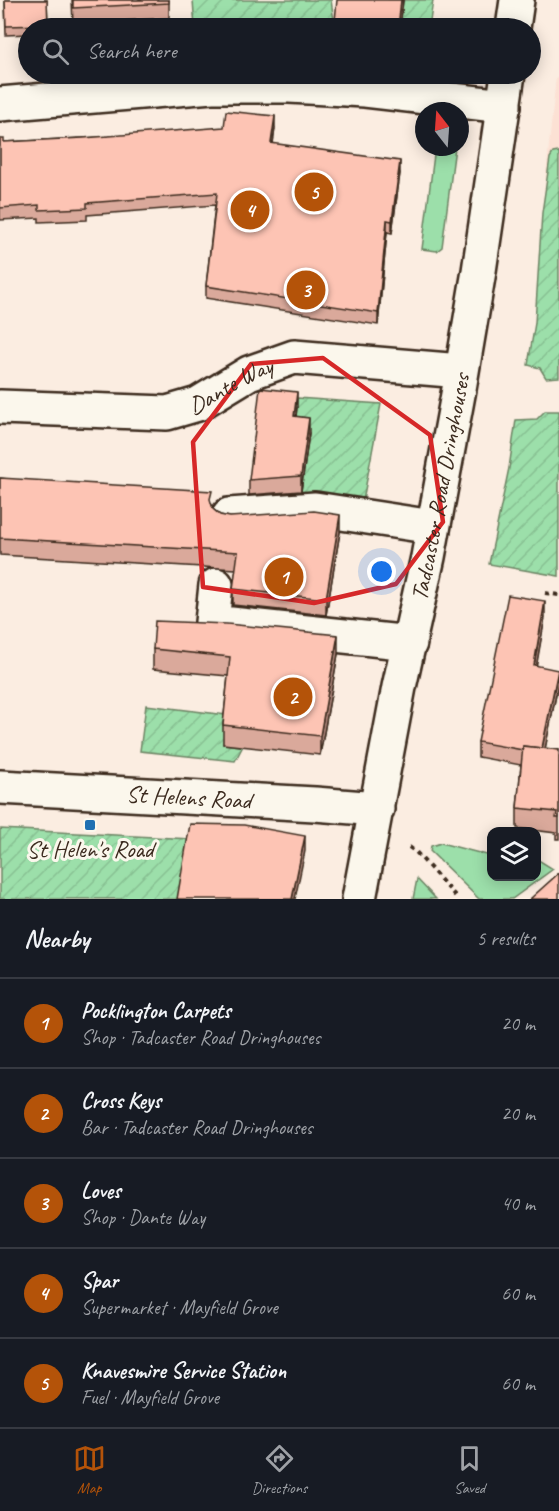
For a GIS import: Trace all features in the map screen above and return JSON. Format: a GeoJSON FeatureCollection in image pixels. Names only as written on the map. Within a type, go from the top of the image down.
{"type":"FeatureCollection","features":[{"type":"Feature","properties":{"kind":"street"},"geometry":{"type":"LineString","coordinates":[[514,18],[517,0]]}},
{"type":"Feature","properties":{"kind":"street","name":"Tadcaster Road Dringhouses"},"geometry":{"type":"LineString","coordinates":[[359,899],[399,687],[433,526],[479,271],[507,84]]}},
{"type":"Feature","properties":{"kind":"street"},"geometry":{"type":"LineString","coordinates":[[0,104],[212,86],[289,86],[377,91],[504,106]]}},
{"type":"Feature","properties":{"kind":"street","name":"Dante Way"},"geometry":{"type":"LineString","coordinates":[[0,407],[167,412],[198,404],[249,373],[294,357],[461,371]]}},
{"type":"Feature","properties":{"kind":"street"},"geometry":{"type":"LineString","coordinates":[[229,515],[315,509],[433,526]]}},
{"type":"Feature","properties":{"kind":"street"},"geometry":{"type":"LineString","coordinates":[[216,585],[212,622],[410,643]]}},
{"type":"Feature","properties":{"kind":"street","name":"St Helens Road"},"geometry":{"type":"LineString","coordinates":[[0,787],[315,804],[376,816]]}},
{"type":"Feature","properties":{"kind":"path"},"geometry":{"type":"LineString","coordinates":[[545,593],[559,596]]}},
{"type":"Feature","properties":{"kind":"path"},"geometry":{"type":"LineString","coordinates":[[376,816],[416,852],[458,899]]}},
{"type":"Feature","properties":{"kind":"highlighted area"},"geometry":{"type":"Polygon","coordinates":[[[323,358],[430,435],[443,522],[396,584],[314,603],[203,587],[193,442],[251,364],[323,358]]]}},
{"type":"Feature","properties":{"kind":"shaded area"},"geometry":{"type":"Polygon","coordinates":[[[556,77],[559,78],[559,323],[535,323],[542,213],[556,77]]]}},
{"type":"Feature","properties":{"kind":"green space"},"geometry":{"type":"Polygon","coordinates":[[[193,0],[331,0],[334,18],[194,18],[193,0]]]}},
{"type":"Feature","properties":{"kind":"green space"},"geometry":{"type":"Polygon","coordinates":[[[389,0],[433,0],[430,18],[396,18],[389,0]]]}},
{"type":"Feature","properties":{"kind":"green space"},"geometry":{"type":"Polygon","coordinates":[[[559,152],[559,377],[546,378],[540,368],[528,365],[535,323],[542,213],[550,158],[553,153],[559,152]]]}},
{"type":"Feature","properties":{"kind":"green space"},"geometry":{"type":"Polygon","coordinates":[[[434,156],[454,156],[442,247],[437,251],[422,249],[434,156]]]}},
{"type":"Feature","properties":{"kind":"green space"},"geometry":{"type":"Polygon","coordinates":[[[297,398],[381,404],[362,506],[266,504],[267,492],[287,495],[297,398]]]}},
{"type":"Feature","properties":{"kind":"green space"},"geometry":{"type":"Polygon","coordinates":[[[545,411],[559,411],[559,576],[489,564],[509,468],[516,420],[537,419],[545,411]]]}},
{"type":"Feature","properties":{"kind":"green space"},"geometry":{"type":"Polygon","coordinates":[[[146,705],[226,715],[223,744],[243,746],[235,761],[140,751],[146,705]]]}},
{"type":"Feature","properties":{"kind":"green space"},"geometry":{"type":"Polygon","coordinates":[[[0,829],[191,839],[180,899],[0,899],[0,829]]]}},
{"type":"Feature","properties":{"kind":"green space"},"geometry":{"type":"Polygon","coordinates":[[[441,843],[487,855],[487,881],[537,881],[512,899],[479,899],[430,851],[431,846],[441,843]]]}},
{"type":"Feature","properties":{"kind":"green space"},"geometry":{"type":"Polygon","coordinates":[[[541,862],[553,869],[541,878],[541,862]]]}},
{"type":"Feature","properties":{"kind":"green space"},"geometry":{"type":"Polygon","coordinates":[[[417,879],[436,899],[413,899],[417,879]]]}},
{"type":"Feature","properties":{"kind":"building"},"geometry":{"type":"Polygon","coordinates":[[[5,0],[47,0],[48,18],[18,18],[18,26],[6,26],[5,0]]]}},
{"type":"Feature","properties":{"kind":"building"},"geometry":{"type":"Polygon","coordinates":[[[73,0],[169,0],[169,3],[73,8],[73,0]]]}},
{"type":"Feature","properties":{"kind":"building"},"geometry":{"type":"Polygon","coordinates":[[[337,0],[401,0],[399,18],[335,18],[337,0]]]}},
{"type":"Feature","properties":{"kind":"building"},"geometry":{"type":"Polygon","coordinates":[[[226,111],[275,116],[271,143],[400,161],[392,221],[387,220],[378,313],[206,286],[217,193],[87,203],[87,208],[39,210],[39,205],[0,208],[0,139],[4,139],[4,142],[83,138],[224,127],[226,111]]]}},
{"type":"Feature","properties":{"kind":"building"},"geometry":{"type":"Polygon","coordinates":[[[260,388],[297,392],[294,416],[309,418],[301,476],[249,480],[260,388]]]}},
{"type":"Feature","properties":{"kind":"building"},"geometry":{"type":"Polygon","coordinates":[[[0,478],[212,491],[210,499],[213,509],[220,515],[230,517],[314,511],[340,515],[326,599],[233,589],[238,552],[0,538],[0,478]]]}},
{"type":"Feature","properties":{"kind":"building"},"geometry":{"type":"Polygon","coordinates":[[[508,595],[545,601],[534,665],[558,670],[542,748],[523,746],[523,750],[478,742],[508,595]]]}},
{"type":"Feature","properties":{"kind":"building"},"geometry":{"type":"Polygon","coordinates":[[[155,621],[227,624],[338,635],[320,736],[223,725],[230,657],[153,649],[155,621]]]}},
{"type":"Feature","properties":{"kind":"building"},"geometry":{"type":"Polygon","coordinates":[[[523,746],[559,750],[559,818],[556,818],[557,812],[517,808],[523,746]]]}},
{"type":"Feature","properties":{"kind":"building"},"geometry":{"type":"Polygon","coordinates":[[[190,824],[244,825],[305,836],[292,899],[177,899],[190,824]]]}},
{"type":"Feature","properties":{"kind":"building"},"geometry":{"type":"Polygon","coordinates":[[[559,873],[559,899],[530,899],[559,873]]]}},
{"type":"Feature","properties":{"kind":"place","name":"Knavesmire Service Station"},"geometry":{"type":"Point","coordinates":[314,192]}},
{"type":"Feature","properties":{"kind":"place","name":"Spar"},"geometry":{"type":"Point","coordinates":[250,210]}},
{"type":"Feature","properties":{"kind":"place","name":"Loves"},"geometry":{"type":"Point","coordinates":[306,290]}},
{"type":"Feature","properties":{"kind":"place","name":"Pocklington Carpets"},"geometry":{"type":"Point","coordinates":[284,577]}},
{"type":"Feature","properties":{"kind":"place","name":"Cross Keys"},"geometry":{"type":"Point","coordinates":[293,697]}},
{"type":"Feature","properties":{"kind":"place","name":"St Helen's Road"},"geometry":{"type":"Point","coordinates":[90,825]}}]}
